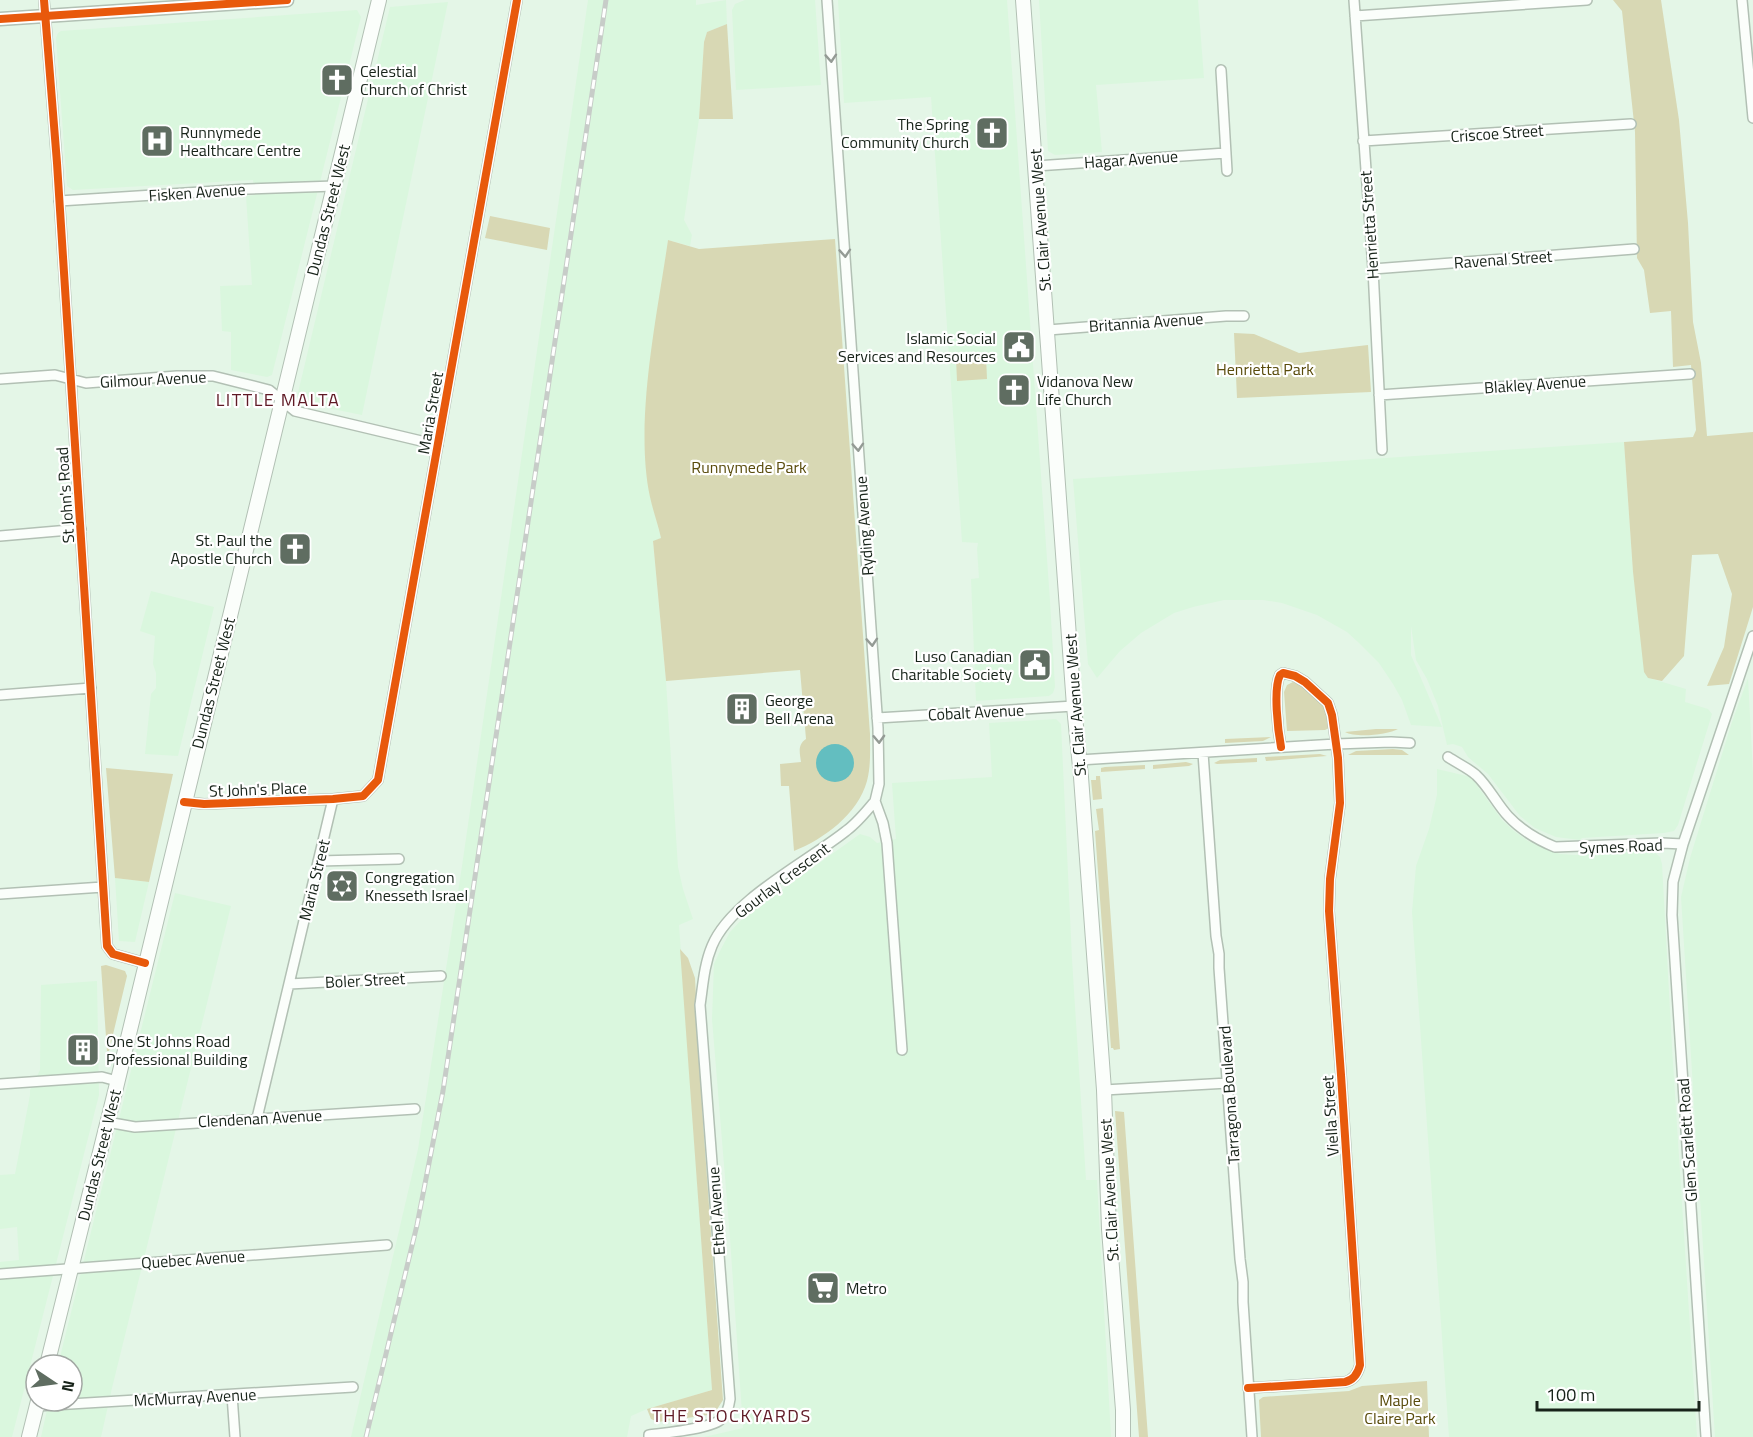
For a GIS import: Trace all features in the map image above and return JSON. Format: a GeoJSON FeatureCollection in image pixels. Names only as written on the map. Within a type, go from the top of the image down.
{"type":"FeatureCollection","features":[{"type":"Feature","properties":{"kind":"main road","name":"Dundas Street West"},"geometry":{"type":"LineString","coordinates":[[50,1353],[379,0]]}},
{"type":"Feature","properties":{"kind":"main road","name":"St. Clair Avenue West"},"geometry":{"type":"LineString","coordinates":[[1023,0],[1104,1090],[1109,1229],[1125,1437]]}},
{"type":"Feature","properties":{"kind":"main road"},"geometry":{"type":"LineString","coordinates":[[29,1437],[35,1413]]}},
{"type":"Feature","properties":{"kind":"street","name":"St John's Road"},"geometry":{"type":"LineString","coordinates":[[44,0],[107,946],[113,954],[119,957],[145,963]]}},
{"type":"Feature","properties":{"kind":"street"},"geometry":{"type":"LineString","coordinates":[[0,19],[287,0]]}},
{"type":"Feature","properties":{"kind":"street","name":"Maria Street"},"geometry":{"type":"LineString","coordinates":[[257,1118],[333,799],[363,796],[378,780],[517,0]]}},
{"type":"Feature","properties":{"kind":"street","name":"Ryding Avenue"},"geometry":{"type":"LineString","coordinates":[[827,0],[877,718],[879,784],[875,801],[887,843],[902,1050]]}},
{"type":"Feature","properties":{"kind":"street","name":"Henrietta Street"},"geometry":{"type":"LineString","coordinates":[[1354,0],[1382,450]]}},
{"type":"Feature","properties":{"kind":"street"},"geometry":{"type":"LineString","coordinates":[[1355,16],[1587,0]]}},
{"type":"Feature","properties":{"kind":"street"},"geometry":{"type":"LineString","coordinates":[[1742,0],[1753,118]]}},
{"type":"Feature","properties":{"kind":"street"},"geometry":{"type":"LineString","coordinates":[[1221,70],[1227,171]]}},
{"type":"Feature","properties":{"kind":"street","name":"Criscoe Street"},"geometry":{"type":"LineString","coordinates":[[1363,141],[1630,124]]}},
{"type":"Feature","properties":{"kind":"street","name":"Hagar Avenue"},"geometry":{"type":"LineString","coordinates":[[1036,166],[1226,153]]}},
{"type":"Feature","properties":{"kind":"street","name":"Fisken Avenue"},"geometry":{"type":"LineString","coordinates":[[59,201],[334,186]]}},
{"type":"Feature","properties":{"kind":"street","name":"Ravenal Street"},"geometry":{"type":"LineString","coordinates":[[1372,269],[1634,249]]}},
{"type":"Feature","properties":{"kind":"street","name":"Britannia Avenue"},"geometry":{"type":"LineString","coordinates":[[1048,330],[1244,316]]}},
{"type":"Feature","properties":{"kind":"street","name":"Blakley Avenue"},"geometry":{"type":"LineString","coordinates":[[1379,395],[1690,374]]}},
{"type":"Feature","properties":{"kind":"street","name":"Gilmour Avenue"},"geometry":{"type":"LineString","coordinates":[[0,379],[55,375],[86,383],[177,376],[213,376],[269,390],[295,411],[438,445]]}},
{"type":"Feature","properties":{"kind":"street"},"geometry":{"type":"LineString","coordinates":[[0,536],[81,529]]}},
{"type":"Feature","properties":{"kind":"street","name":"Symes Road"},"geometry":{"type":"LineString","coordinates":[[1448,757],[1475,774],[1490,789],[1508,816],[1522,828],[1542,842],[1555,847],[1683,844],[1753,636]]}},
{"type":"Feature","properties":{"kind":"street"},"geometry":{"type":"LineString","coordinates":[[1281,747],[1278,734],[1276,683],[1283,673],[1305,682],[1328,703],[1336,744]]}},
{"type":"Feature","properties":{"kind":"street"},"geometry":{"type":"LineString","coordinates":[[0,695],[91,688]]}},
{"type":"Feature","properties":{"kind":"street","name":"Cobalt Avenue"},"geometry":{"type":"LineString","coordinates":[[877,718],[1074,706]]}},
{"type":"Feature","properties":{"kind":"street"},"geometry":{"type":"LineString","coordinates":[[1079,760],[1336,744],[1410,743]]}},
{"type":"Feature","properties":{"kind":"street","name":"Viella Street"},"geometry":{"type":"LineString","coordinates":[[1248,1388],[1349,1382],[1356,1375],[1360,1365],[1329,911],[1330,879],[1341,802],[1336,744]]}},
{"type":"Feature","properties":{"kind":"street","name":"Tarragona Boulevard"},"geometry":{"type":"LineString","coordinates":[[1203,753],[1240,1259],[1244,1282],[1243,1302],[1252,1437]]}},
{"type":"Feature","properties":{"kind":"street","name":"St John's Place"},"geometry":{"type":"LineString","coordinates":[[184,802],[198,804],[333,799]]}},
{"type":"Feature","properties":{"kind":"street","name":"Gourlay Crescent"},"geometry":{"type":"LineString","coordinates":[[700,1005],[705,965],[712,945],[726,923],[743,906],[847,831],[875,801]]}},
{"type":"Feature","properties":{"kind":"street","name":"Glen Scarlett Road"},"geometry":{"type":"LineString","coordinates":[[1683,844],[1673,882],[1672,915],[1706,1437]]}},
{"type":"Feature","properties":{"kind":"street"},"geometry":{"type":"LineString","coordinates":[[318,861],[399,859]]}},
{"type":"Feature","properties":{"kind":"street"},"geometry":{"type":"LineString","coordinates":[[0,894],[104,887]]}},
{"type":"Feature","properties":{"kind":"street","name":"Boler Street"},"geometry":{"type":"LineString","coordinates":[[289,984],[441,976]]}},
{"type":"Feature","properties":{"kind":"street","name":"Ethel Avenue"},"geometry":{"type":"LineString","coordinates":[[649,1436],[718,1422],[724,1416],[730,1399],[700,1005]]}},
{"type":"Feature","properties":{"kind":"street"},"geometry":{"type":"LineString","coordinates":[[0,1084],[102,1077],[117,1081]]}},
{"type":"Feature","properties":{"kind":"street"},"geometry":{"type":"LineString","coordinates":[[1104,1090],[1228,1083]]}},
{"type":"Feature","properties":{"kind":"street","name":"Clendenan Avenue"},"geometry":{"type":"LineString","coordinates":[[107,1122],[135,1127],[414,1109]]}},
{"type":"Feature","properties":{"kind":"street","name":"Quebec Avenue"},"geometry":{"type":"LineString","coordinates":[[0,1274],[387,1245]]}},
{"type":"Feature","properties":{"kind":"street","name":"McMurray Avenue"},"geometry":{"type":"LineString","coordinates":[[84,1401],[353,1387]]}},
{"type":"Feature","properties":{"kind":"street"},"geometry":{"type":"LineString","coordinates":[[232,1395],[235,1437]]}},
{"type":"Feature","properties":{"kind":"shaded area"},"geometry":{"type":"Polygon","coordinates":[[[588,0],[696,0],[696,5],[726,0],[727,24],[707,32],[704,42],[699,119],[684,220],[692,235],[690,246],[668,240],[647,392],[645,442],[650,496],[661,538],[653,542],[666,681],[678,867],[693,919],[679,925],[712,1390],[631,1416],[627,1437],[351,1437],[418,1149],[462,866],[588,0]]]}},
{"type":"Feature","properties":{"kind":"shaded area"},"geometry":{"type":"Polygon","coordinates":[[[745,0],[815,0],[821,85],[736,90],[732,10],[735,4],[745,0]]]}},
{"type":"Feature","properties":{"kind":"shaded area"},"geometry":{"type":"Polygon","coordinates":[[[838,0],[1007,0],[1050,601],[1055,687],[1049,696],[976,701],[971,579],[979,578],[978,543],[962,542],[931,97],[844,103],[838,0]]]}},
{"type":"Feature","properties":{"kind":"shaded area"},"geometry":{"type":"Polygon","coordinates":[[[1039,0],[1198,0],[1204,78],[1096,85],[1102,152],[1055,155],[1048,151],[1039,0]]]}},
{"type":"Feature","properties":{"kind":"shaded area"},"geometry":{"type":"Polygon","coordinates":[[[448,2],[362,415],[303,403],[297,397],[390,7],[448,2]]]}},
{"type":"Feature","properties":{"kind":"shaded area"},"geometry":{"type":"Polygon","coordinates":[[[357,10],[361,17],[272,375],[267,377],[231,370],[231,332],[222,331],[220,286],[252,285],[246,196],[255,195],[253,180],[73,190],[67,186],[56,38],[61,31],[357,10]]]}},
{"type":"Feature","properties":{"kind":"shaded area"},"geometry":{"type":"Polygon","coordinates":[[[1624,442],[1633,572],[1649,678],[1686,689],[1685,702],[1708,709],[1712,714],[1678,825],[1674,831],[1582,838],[1580,840],[1556,837],[1535,828],[1520,816],[1488,774],[1468,757],[1462,747],[1447,745],[1438,706],[1416,660],[1411,626],[1411,655],[1442,727],[1411,725],[1402,700],[1393,684],[1379,663],[1359,643],[1347,632],[1317,615],[1282,603],[1263,600],[1224,600],[1193,607],[1174,613],[1141,633],[1120,651],[1097,678],[1088,664],[1073,479],[1624,442]]]}},
{"type":"Feature","properties":{"kind":"shaded area"},"geometry":{"type":"Polygon","coordinates":[[[151,591],[214,607],[178,756],[145,754],[151,694],[156,688],[156,673],[153,664],[155,636],[140,631],[151,591]]]}},
{"type":"Feature","properties":{"kind":"shaded area"},"geometry":{"type":"Polygon","coordinates":[[[1748,678],[1753,773],[1753,1437],[1715,1437],[1681,897],[1690,858],[1748,678]]]}},
{"type":"Feature","properties":{"kind":"shaded area"},"geometry":{"type":"Polygon","coordinates":[[[1056,719],[1061,724],[1072,959],[1086,1180],[1097,1180],[1111,1437],[704,1437],[743,1428],[712,1019],[714,964],[721,949],[730,932],[744,917],[860,834],[870,837],[877,843],[896,839],[892,783],[992,777],[989,723],[1056,719]]]}},
{"type":"Feature","properties":{"kind":"shaded area"},"geometry":{"type":"Polygon","coordinates":[[[1437,769],[1471,777],[1502,820],[1514,831],[1528,841],[1560,854],[1653,851],[1660,857],[1697,1437],[1449,1437],[1412,912],[1416,866],[1429,829],[1437,795],[1437,769]]]}},
{"type":"Feature","properties":{"kind":"shaded area"},"geometry":{"type":"Polygon","coordinates":[[[115,878],[149,882],[135,942],[119,941],[115,878]]]}},
{"type":"Feature","properties":{"kind":"shaded area"},"geometry":{"type":"Polygon","coordinates":[[[175,893],[231,906],[101,1437],[41,1437],[46,1413],[84,1413],[84,1353],[61,1353],[175,893]]]}},
{"type":"Feature","properties":{"kind":"shaded area"},"geometry":{"type":"Polygon","coordinates":[[[97,981],[99,1095],[33,1353],[24,1353],[24,1390],[12,1437],[0,1437],[0,1262],[19,1260],[17,1227],[0,1229],[0,1175],[15,1174],[30,1090],[40,1070],[41,985],[97,981]]]}},
{"type":"Feature","properties":{"kind":"green space"},"geometry":{"type":"Polygon","coordinates":[[[1613,0],[1661,0],[1679,120],[1688,223],[1693,322],[1701,363],[1707,436],[1753,432],[1753,607],[1729,684],[1707,686],[1724,647],[1732,594],[1718,554],[1692,555],[1684,656],[1662,681],[1648,678],[1644,672],[1633,572],[1624,442],[1693,437],[1696,430],[1691,365],[1673,367],[1671,311],[1650,313],[1644,270],[1637,258],[1635,132],[1622,11],[1613,0]]]}},
{"type":"Feature","properties":{"kind":"green space"},"geometry":{"type":"Polygon","coordinates":[[[727,24],[733,119],[699,119],[704,42],[707,32],[727,24]]]}},
{"type":"Feature","properties":{"kind":"green space"},"geometry":{"type":"Polygon","coordinates":[[[490,216],[550,228],[547,250],[485,238],[490,216]]]}},
{"type":"Feature","properties":{"kind":"green space","name":"Runnymede Park"},"geometry":{"type":"Polygon","coordinates":[[[835,239],[870,734],[870,764],[863,793],[848,814],[817,840],[794,851],[789,786],[781,786],[780,764],[801,762],[800,747],[806,739],[800,670],[666,681],[653,541],[661,538],[650,497],[646,467],[646,403],[653,335],[668,240],[699,249],[835,239]]]}},
{"type":"Feature","properties":{"kind":"green space","name":"Henrietta Park"},"geometry":{"type":"Polygon","coordinates":[[[1234,333],[1254,334],[1299,353],[1368,345],[1371,392],[1237,398],[1234,333]]]}},
{"type":"Feature","properties":{"kind":"green space"},"geometry":{"type":"Polygon","coordinates":[[[986,356],[987,379],[957,381],[956,358],[986,356]]]}},
{"type":"Feature","properties":{"kind":"green space"},"geometry":{"type":"Polygon","coordinates":[[[1293,682],[1308,690],[1322,703],[1327,713],[1329,728],[1287,731],[1284,692],[1287,685],[1293,682]]]}},
{"type":"Feature","properties":{"kind":"green space"},"geometry":{"type":"Polygon","coordinates":[[[1398,729],[1372,735],[1345,732],[1398,729]]]}},
{"type":"Feature","properties":{"kind":"green space"},"geometry":{"type":"Polygon","coordinates":[[[1271,737],[1263,741],[1225,743],[1225,739],[1271,737]]]}},
{"type":"Feature","properties":{"kind":"green space"},"geometry":{"type":"Polygon","coordinates":[[[1402,750],[1409,755],[1348,755],[1356,751],[1402,750]]]}},
{"type":"Feature","properties":{"kind":"green space"},"geometry":{"type":"Polygon","coordinates":[[[1320,754],[1327,756],[1266,761],[1265,757],[1320,754]]]}},
{"type":"Feature","properties":{"kind":"green space"},"geometry":{"type":"Polygon","coordinates":[[[1257,758],[1257,762],[1214,763],[1220,760],[1257,758]]]}},
{"type":"Feature","properties":{"kind":"green space"},"geometry":{"type":"Polygon","coordinates":[[[1186,762],[1193,764],[1153,769],[1153,765],[1186,762]]]}},
{"type":"Feature","properties":{"kind":"green space"},"geometry":{"type":"Polygon","coordinates":[[[1145,765],[1145,769],[1101,772],[1101,768],[1105,767],[1145,765]]]}},
{"type":"Feature","properties":{"kind":"green space"},"geometry":{"type":"Polygon","coordinates":[[[106,768],[173,774],[149,882],[115,878],[106,768]]]}},
{"type":"Feature","properties":{"kind":"green space"},"geometry":{"type":"Polygon","coordinates":[[[1096,776],[1100,776],[1102,799],[1093,800],[1091,780],[1096,780],[1096,776]]]}},
{"type":"Feature","properties":{"kind":"green space"},"geometry":{"type":"Polygon","coordinates":[[[1103,808],[1120,1049],[1114,1050],[1111,1048],[1095,831],[1099,830],[1096,809],[1103,808]]]}},
{"type":"Feature","properties":{"kind":"green space"},"geometry":{"type":"Polygon","coordinates":[[[680,949],[688,958],[695,978],[723,1400],[716,1411],[708,1415],[658,1422],[651,1419],[647,1409],[712,1390],[680,949]]]}},
{"type":"Feature","properties":{"kind":"green space"},"geometry":{"type":"Polygon","coordinates":[[[106,965],[125,971],[127,976],[109,1051],[107,1051],[101,966],[106,965]]]}},
{"type":"Feature","properties":{"kind":"green space"},"geometry":{"type":"Polygon","coordinates":[[[1115,1111],[1124,1112],[1148,1437],[1139,1437],[1115,1111]]]}},
{"type":"Feature","properties":{"kind":"green space","name":"Maple Claire Park"},"geometry":{"type":"Polygon","coordinates":[[[1427,1381],[1429,1437],[1261,1437],[1259,1400],[1263,1397],[1349,1391],[1362,1386],[1427,1381]]]}},
{"type":"Feature","properties":{"kind":"water"},"geometry":{"type":"Polygon","coordinates":[[[835,744],[842,745],[848,750],[853,756],[853,770],[848,776],[842,781],[835,782],[828,781],[822,776],[817,770],[816,763],[817,756],[822,750],[828,745],[835,744]]]}},
{"type":"Feature","properties":{"kind":"railway"},"geometry":{"type":"LineString","coordinates":[[366,1437],[417,1225],[443,1091],[606,0]]}},
{"type":"Feature","properties":{"kind":"cycle path"},"geometry":{"type":"LineString","coordinates":[[44,0],[57,163],[107,946],[113,954],[145,963]]}},
{"type":"Feature","properties":{"kind":"cycle path"},"geometry":{"type":"LineString","coordinates":[[0,19],[287,0]]}},
{"type":"Feature","properties":{"kind":"cycle path"},"geometry":{"type":"LineString","coordinates":[[184,802],[204,804],[363,796],[378,780],[517,0]]}},
{"type":"Feature","properties":{"kind":"cycle path"},"geometry":{"type":"LineString","coordinates":[[1248,1388],[1345,1382],[1355,1376],[1360,1365],[1329,911],[1330,879],[1340,803],[1338,758],[1328,703],[1305,682],[1283,673],[1278,681],[1276,700],[1281,747]]}},
{"type":"Feature","properties":{"kind":"place","name":"Celestial Church of Christ"},"geometry":{"type":"Point","coordinates":[337,80]}},
{"type":"Feature","properties":{"kind":"place","name":"The Spring Community Church"},"geometry":{"type":"Point","coordinates":[992,133]}},
{"type":"Feature","properties":{"kind":"place","name":"Runnymede Healthcare Centre"},"geometry":{"type":"Point","coordinates":[157,141]}},
{"type":"Feature","properties":{"kind":"place","name":"Islamic Social Services and Resources"},"geometry":{"type":"Point","coordinates":[1019,347]}},
{"type":"Feature","properties":{"kind":"place","name":"Vidanova New Life Church"},"geometry":{"type":"Point","coordinates":[1014,390]}},
{"type":"Feature","properties":{"kind":"place","name":"St. Paul the Apostle Church"},"geometry":{"type":"Point","coordinates":[295,549]}},
{"type":"Feature","properties":{"kind":"place","name":"Luso Canadian Charitable Society"},"geometry":{"type":"Point","coordinates":[1035,665]}},
{"type":"Feature","properties":{"kind":"place","name":"George Bell Arena"},"geometry":{"type":"Point","coordinates":[742,709]}},
{"type":"Feature","properties":{"kind":"place","name":"Congregation Knesseth Israel"},"geometry":{"type":"Point","coordinates":[342,886]}},
{"type":"Feature","properties":{"kind":"place","name":"One St Johns Road Professional Building"},"geometry":{"type":"Point","coordinates":[83,1050]}},
{"type":"Feature","properties":{"kind":"place","name":"Metro"},"geometry":{"type":"Point","coordinates":[823,1288]}},
{"type":"Feature","properties":{"kind":"district","name":"LITTLE MALTA"},"geometry":{"type":"Point","coordinates":[278,399]}},
{"type":"Feature","properties":{"kind":"district","name":"THE STOCKYARDS"},"geometry":{"type":"Point","coordinates":[732,1415]}}]}
